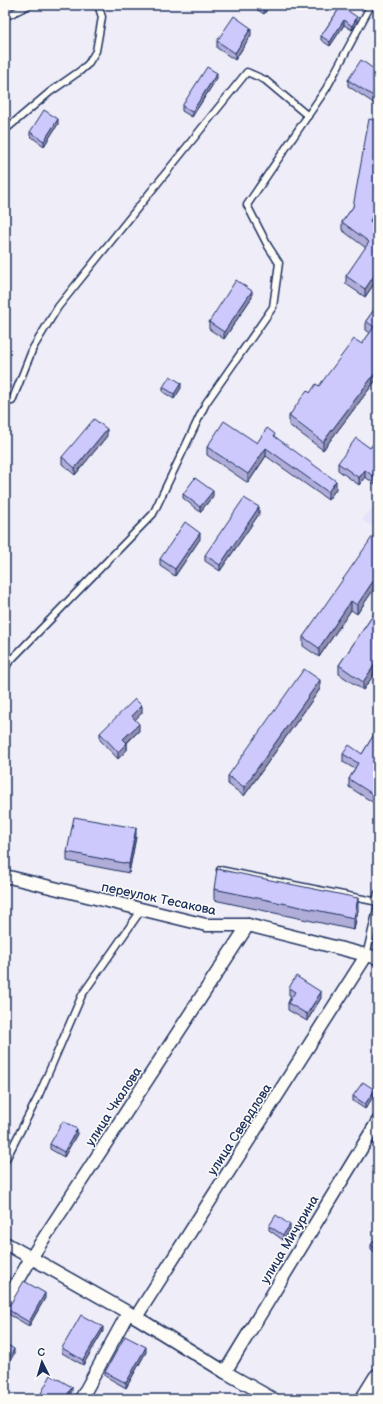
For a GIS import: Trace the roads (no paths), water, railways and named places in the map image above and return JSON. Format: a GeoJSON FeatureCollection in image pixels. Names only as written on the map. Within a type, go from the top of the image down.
{"type":"FeatureCollection","features":[{"type":"Feature","properties":{"kind":"main road"},"geometry":{"type":"LineString","coordinates":[[365,1399],[378,1378]]}},
{"type":"Feature","properties":{"kind":"street","name":"переулок Тесакова"},"geometry":{"type":"LineString","coordinates":[[5,876],[206,925],[248,925],[372,957]]}},
{"type":"Feature","properties":{"kind":"street","name":"улица Чкалова"},"geometry":{"type":"LineString","coordinates":[[5,1304],[31,1258],[248,925]]}},
{"type":"Feature","properties":{"kind":"street","name":"улица Свердлова"},"geometry":{"type":"LineString","coordinates":[[81,1399],[132,1315],[372,957]]}},
{"type":"Feature","properties":{"kind":"street","name":"улица Мичурина"},"geometry":{"type":"LineString","coordinates":[[225,1372],[378,1121]]}},
{"type":"Feature","properties":{"kind":"street"},"geometry":{"type":"LineString","coordinates":[[5,1243],[132,1315],[225,1372],[273,1399]]}},
{"type":"Feature","properties":{"kind":"lane"},"geometry":{"type":"LineString","coordinates":[[5,16],[29,5]]}},
{"type":"Feature","properties":{"kind":"lane"},"geometry":{"type":"LineString","coordinates":[[5,130],[50,92],[88,64],[96,52],[102,17],[98,5]]}},
{"type":"Feature","properties":{"kind":"lane"},"geometry":{"type":"LineString","coordinates":[[5,670],[8,663],[153,514],[206,403],[273,307],[279,263],[268,246],[247,205],[326,89],[371,5]]}},
{"type":"Feature","properties":{"kind":"lane"},"geometry":{"type":"LineString","coordinates":[[12,401],[33,348],[58,307],[247,72],[265,80],[308,116]]}},
{"type":"Feature","properties":{"kind":"lane"},"geometry":{"type":"LineString","coordinates":[[220,870],[377,903]]}},
{"type":"Feature","properties":{"kind":"lane"},"geometry":{"type":"LineString","coordinates":[[372,957],[378,893]]}},
{"type":"Feature","properties":{"kind":"lane"},"geometry":{"type":"LineString","coordinates":[[5,1161],[38,1097],[82,995],[142,910]]}}]}
